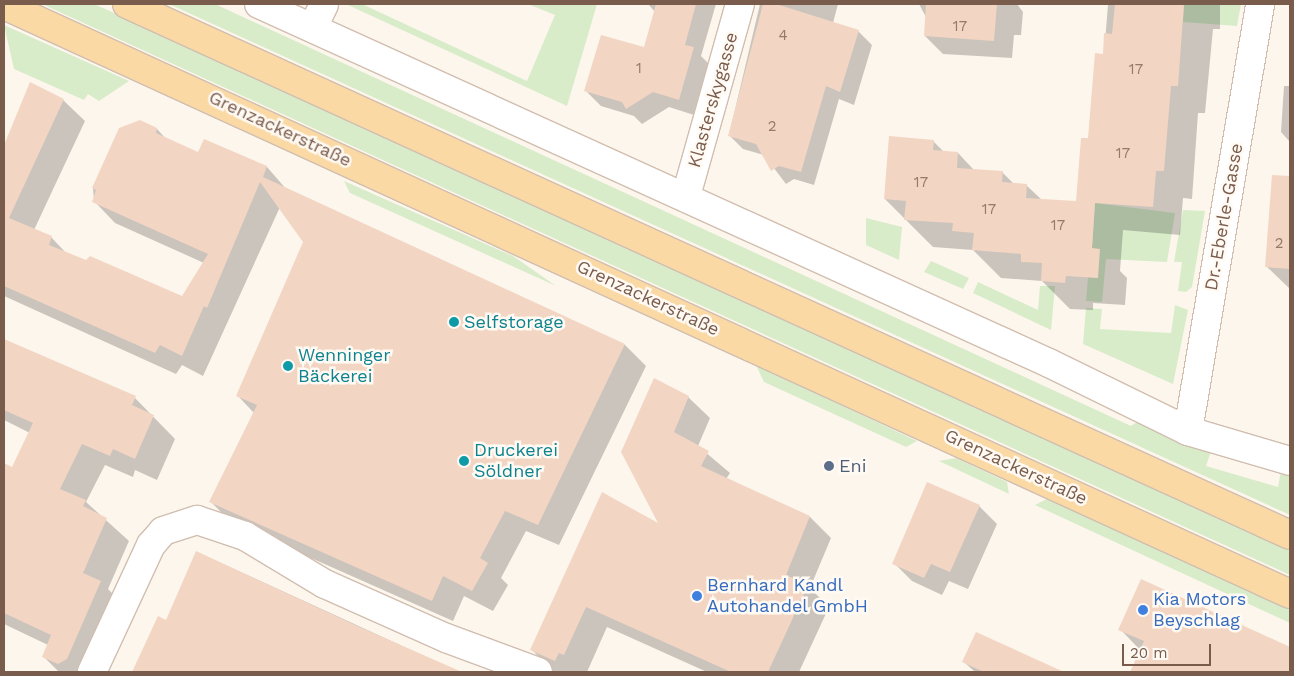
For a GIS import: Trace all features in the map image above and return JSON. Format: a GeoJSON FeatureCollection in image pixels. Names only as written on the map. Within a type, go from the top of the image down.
{"type":"FeatureCollection","features":[{"type":"Feature","properties":{"kind":"main road"},"geometry":{"type":"LineString","coordinates":[[127,4],[1290,535]]}},
{"type":"Feature","properties":{"kind":"main road","name":"Grenzackerstraße"},"geometry":{"type":"LineString","coordinates":[[4,5],[1290,594]]}},
{"type":"Feature","properties":{"kind":"street"},"geometry":{"type":"LineString","coordinates":[[260,4],[318,15],[686,196],[1188,431],[1290,461]]}},
{"type":"Feature","properties":{"kind":"street","name":"Klasterskygasse"},"geometry":{"type":"LineString","coordinates":[[686,196],[740,4]]}},
{"type":"Feature","properties":{"kind":"street","name":"Dr.-Eberle-Gasse"},"geometry":{"type":"LineString","coordinates":[[1188,431],[1260,4]]}},
{"type":"Feature","properties":{"kind":"street"},"geometry":{"type":"LineString","coordinates":[[92,672],[151,545],[163,532],[197,520],[245,536],[325,584],[446,638],[538,672]]}},
{"type":"Feature","properties":{"kind":"green space"},"geometry":{"type":"Polygon","coordinates":[[[42,4],[94,4],[161,34],[1290,551],[1290,575],[42,4]]]}},
{"type":"Feature","properties":{"kind":"green space"},"geometry":{"type":"Polygon","coordinates":[[[169,4],[215,4],[1131,426],[1140,420],[1211,451],[1206,466],[1278,487],[1281,471],[1290,473],[1290,515],[169,4]]]}},
{"type":"Feature","properties":{"kind":"green space"},"geometry":{"type":"Polygon","coordinates":[[[362,4],[527,81],[555,15],[528,4],[597,4],[567,106],[348,5],[362,4]]]}},
{"type":"Feature","properties":{"kind":"green space"},"geometry":{"type":"Polygon","coordinates":[[[1184,4],[1241,4],[1237,26],[1183,22],[1184,4]]]}},
{"type":"Feature","properties":{"kind":"green space"},"geometry":{"type":"Polygon","coordinates":[[[4,25],[129,81],[99,101],[88,94],[84,100],[14,69],[4,25]]]}},
{"type":"Feature","properties":{"kind":"green space"},"geometry":{"type":"Polygon","coordinates":[[[344,181],[513,256],[556,286],[350,193],[344,181]]]}},
{"type":"Feature","properties":{"kind":"green space"},"geometry":{"type":"Polygon","coordinates":[[[1095,203],[1175,213],[1167,262],[1106,259],[1102,302],[1086,301],[1088,277],[1098,278],[1092,248],[1095,203]]]}},
{"type":"Feature","properties":{"kind":"green space"},"geometry":{"type":"Polygon","coordinates":[[[1183,210],[1205,211],[1192,287],[1186,292],[1178,291],[1182,262],[1174,262],[1183,210]]]}},
{"type":"Feature","properties":{"kind":"green space"},"geometry":{"type":"Polygon","coordinates":[[[866,218],[902,227],[899,260],[866,245],[866,218]]]}},
{"type":"Feature","properties":{"kind":"green space"},"geometry":{"type":"Polygon","coordinates":[[[931,261],[969,278],[963,289],[924,272],[931,261]]]}},
{"type":"Feature","properties":{"kind":"green space"},"geometry":{"type":"Polygon","coordinates":[[[978,282],[1038,310],[1040,286],[1055,286],[1051,330],[973,293],[978,282]]]}},
{"type":"Feature","properties":{"kind":"green space"},"geometry":{"type":"Polygon","coordinates":[[[1175,305],[1188,310],[1173,384],[1083,344],[1086,308],[1102,309],[1100,329],[1171,333],[1175,305]]]}},
{"type":"Feature","properties":{"kind":"green space"},"geometry":{"type":"Polygon","coordinates":[[[756,365],[917,441],[906,447],[764,382],[756,365]]]}},
{"type":"Feature","properties":{"kind":"green space"},"geometry":{"type":"Polygon","coordinates":[[[956,458],[1007,482],[1009,494],[939,461],[956,458]]]}},
{"type":"Feature","properties":{"kind":"green space"},"geometry":{"type":"Polygon","coordinates":[[[1047,499],[1290,610],[1290,623],[1035,505],[1047,499]]]}},
{"type":"Feature","properties":{"kind":"building"},"geometry":{"type":"Polygon","coordinates":[[[656,4],[696,4],[685,45],[694,47],[679,100],[653,92],[626,109],[622,102],[584,91],[601,35],[644,47],[656,4]]]}},
{"type":"Feature","properties":{"kind":"building"},"geometry":{"type":"Polygon","coordinates":[[[763,4],[776,4],[859,30],[840,92],[826,86],[801,172],[779,166],[771,171],[756,144],[728,136],[763,4]]]}},
{"type":"Feature","properties":{"kind":"building"},"geometry":{"type":"Polygon","coordinates":[[[926,4],[997,4],[994,41],[924,36],[926,4]]]}},
{"type":"Feature","properties":{"kind":"building"},"geometry":{"type":"Polygon","coordinates":[[[1115,4],[1184,4],[1178,86],[1171,86],[1164,171],[1156,171],[1153,207],[1095,203],[1092,248],[1100,249],[1098,278],[1066,276],[1065,283],[1041,281],[1042,263],[1021,262],[1021,254],[972,250],[974,233],[952,231],[953,223],[904,220],[906,201],[884,199],[889,136],[934,140],[933,150],[958,152],[957,168],[1003,171],[1002,182],[1027,184],[1026,198],[1076,201],[1081,138],[1088,138],[1095,53],[1103,54],[1104,33],[1112,34],[1115,4]]]}},
{"type":"Feature","properties":{"kind":"building"},"geometry":{"type":"Polygon","coordinates":[[[30,82],[64,99],[9,218],[52,236],[49,245],[86,260],[90,256],[182,296],[208,254],[92,202],[96,190],[92,188],[119,128],[140,120],[157,128],[156,133],[198,152],[204,139],[267,166],[263,177],[625,344],[538,525],[505,511],[480,558],[488,563],[472,591],[443,576],[432,601],[209,502],[257,405],[236,396],[303,242],[260,182],[207,308],[204,306],[182,356],[160,345],[155,353],[4,286],[4,145],[30,82]]]}},
{"type":"Feature","properties":{"kind":"building"},"geometry":{"type":"Polygon","coordinates":[[[1272,175],[1290,176],[1290,269],[1265,267],[1272,175]]]}},
{"type":"Feature","properties":{"kind":"building"},"geometry":{"type":"Polygon","coordinates":[[[4,339],[136,396],[132,405],[154,415],[135,459],[113,449],[110,456],[82,444],[60,489],[86,500],[83,506],[107,518],[83,573],[101,581],[67,659],[58,664],[42,657],[51,635],[4,613],[4,463],[12,467],[33,423],[4,410],[4,339]]]}},
{"type":"Feature","properties":{"kind":"building"},"geometry":{"type":"Polygon","coordinates":[[[654,378],[689,396],[674,432],[709,451],[701,466],[810,516],[786,575],[808,585],[768,672],[731,672],[586,607],[564,655],[559,653],[555,661],[530,650],[602,492],[658,523],[621,452],[654,378]]]}},
{"type":"Feature","properties":{"kind":"building"},"geometry":{"type":"Polygon","coordinates":[[[927,482],[980,505],[950,572],[931,564],[924,578],[892,564],[927,482]]]}},
{"type":"Feature","properties":{"kind":"building"},"geometry":{"type":"Polygon","coordinates":[[[196,551],[355,625],[462,672],[132,672],[158,616],[166,620],[196,551]]]}},
{"type":"Feature","properties":{"kind":"building"},"geometry":{"type":"Polygon","coordinates":[[[1141,579],[1290,647],[1290,672],[1130,672],[1144,641],[1118,630],[1141,579]]]}},
{"type":"Feature","properties":{"kind":"building"},"geometry":{"type":"Polygon","coordinates":[[[976,632],[1064,672],[984,672],[962,662],[976,632]]]}},
{"type":"Feature","properties":{"kind":"place","name":"Selfstorage"},"geometry":{"type":"Point","coordinates":[454,322]}},
{"type":"Feature","properties":{"kind":"place","name":"Wenninger Bäckerei"},"geometry":{"type":"Point","coordinates":[288,366]}},
{"type":"Feature","properties":{"kind":"place","name":"Druckerei Söldner"},"geometry":{"type":"Point","coordinates":[464,461]}},
{"type":"Feature","properties":{"kind":"place","name":"Eni"},"geometry":{"type":"Point","coordinates":[829,466]}},
{"type":"Feature","properties":{"kind":"place","name":"Bernhard Kandl Autohandel GmbH"},"geometry":{"type":"Point","coordinates":[697,596]}},
{"type":"Feature","properties":{"kind":"place","name":"Kia Motors Beyschlag"},"geometry":{"type":"Point","coordinates":[1143,610]}}]}
